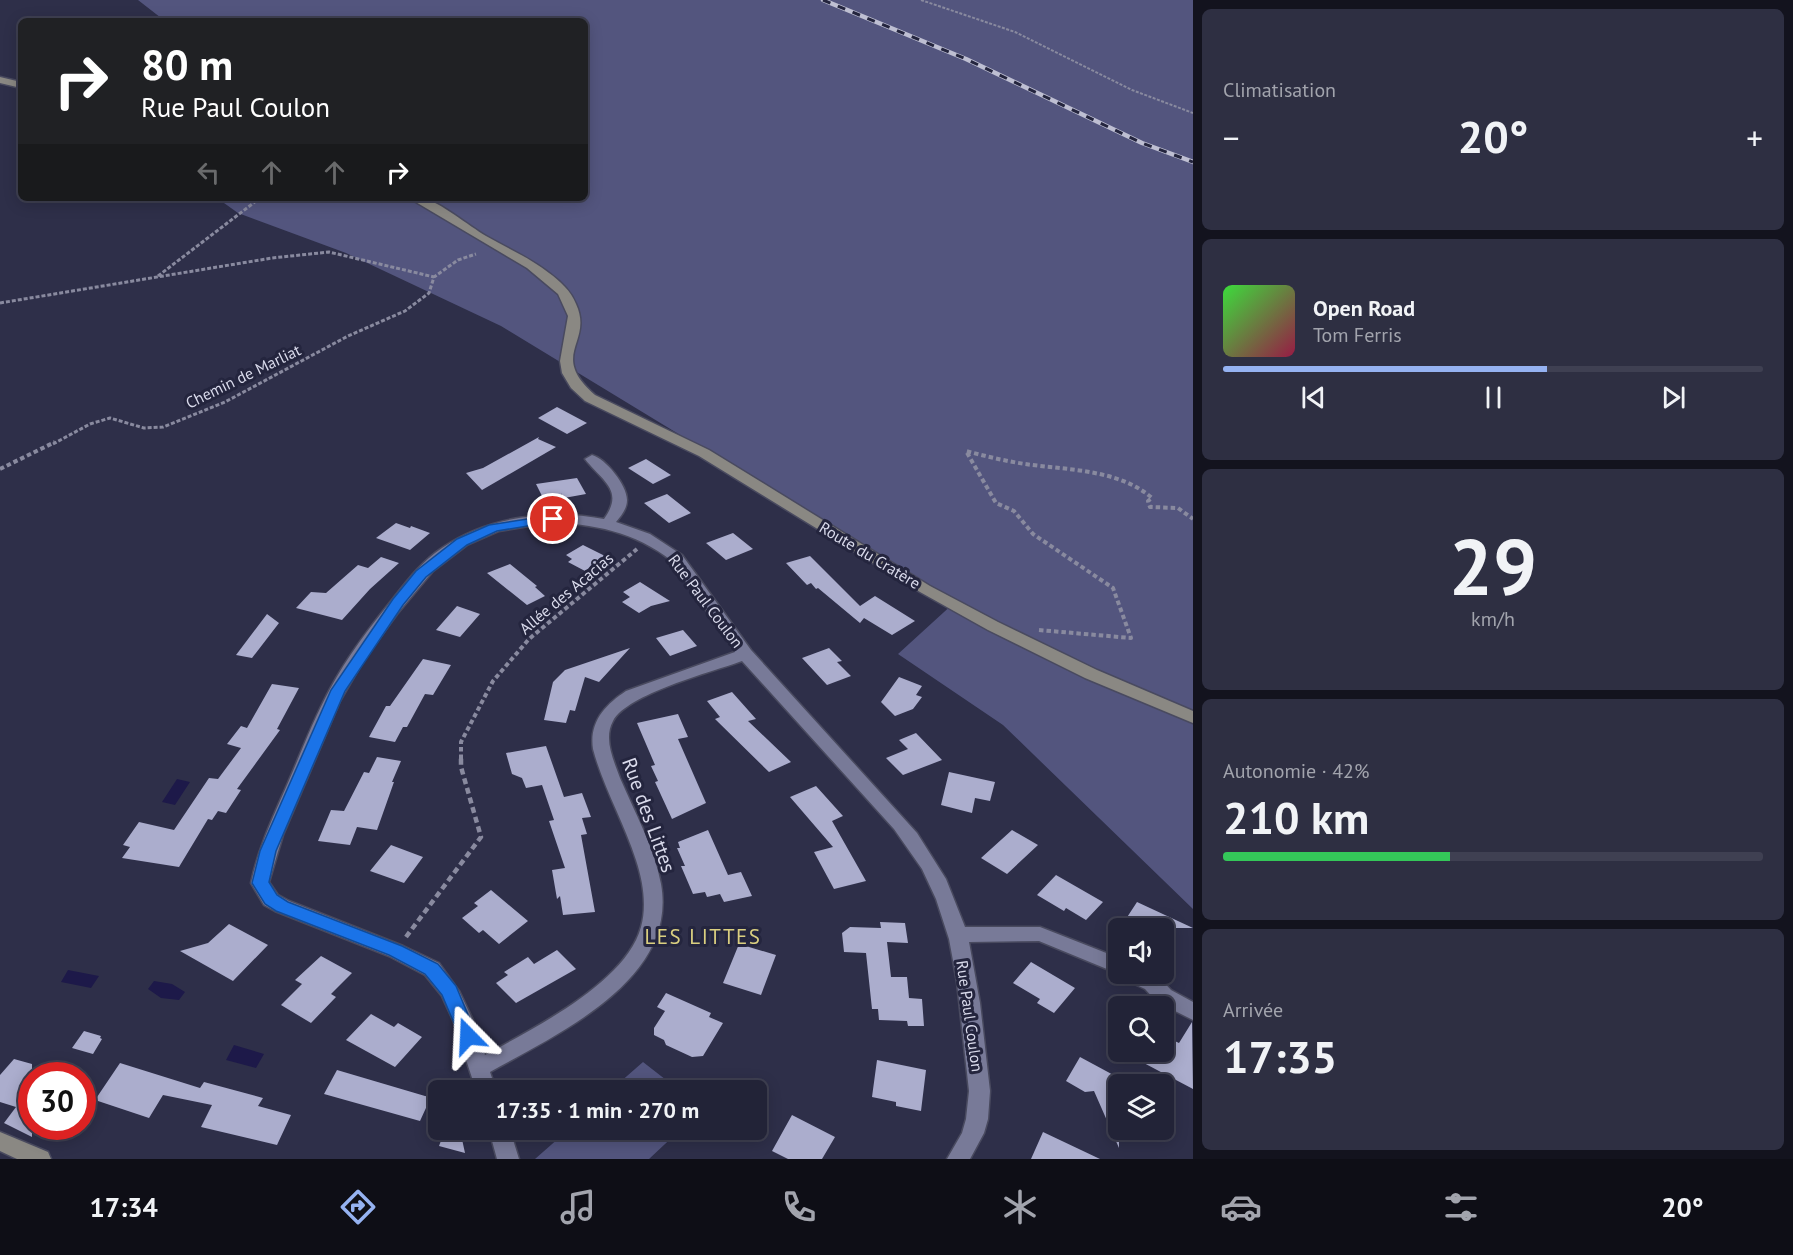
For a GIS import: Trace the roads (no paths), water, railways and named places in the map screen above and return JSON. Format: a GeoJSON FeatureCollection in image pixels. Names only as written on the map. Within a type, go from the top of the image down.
{"type":"FeatureCollection","features":[{"type":"Feature","properties":{"kind":"main road"},"geometry":{"type":"LineString","coordinates":[[0,80],[18,84]]}},
{"type":"Feature","properties":{"kind":"main road","name":"Route du Cratère"},"geometry":{"type":"LineString","coordinates":[[419,201],[530,266],[562,290],[570,302],[574,315],[566,367],[575,386],[591,398],[704,453],[956,606],[1091,674],[1193,717]]}},
{"type":"Feature","properties":{"kind":"main road"},"geometry":{"type":"LineString","coordinates":[[0,1141],[40,1159]]}},
{"type":"Feature","properties":{"kind":"street"},"geometry":{"type":"LineString","coordinates":[[592,459],[605,472],[620,494],[620,503],[608,524]]}},
{"type":"Feature","properties":{"kind":"street","name":"Rue Paul Coulon"},"geometry":{"type":"LineString","coordinates":[[483,1080],[463,1020],[449,992],[432,969],[396,951],[282,906],[271,900],[260,883],[268,851],[338,690],[387,616],[421,574],[462,542],[494,528],[532,520],[571,519],[608,524],[649,539],[677,558],[745,654],[908,833],[936,878],[958,935],[973,1020],[981,1097],[978,1121],[969,1143],[958,1159]]}},
{"type":"Feature","properties":{"kind":"street","name":"Rue des Littes"},"geometry":{"type":"LineString","coordinates":[[479,1068],[603,994],[628,969],[644,946],[653,921],[655,904],[651,879],[602,753],[601,730],[607,718],[616,705],[632,695],[745,654]]}},
{"type":"Feature","properties":{"kind":"street"},"geometry":{"type":"LineString","coordinates":[[958,935],[1040,934],[1060,940],[1084,953],[1108,960]]}},
{"type":"Feature","properties":{"kind":"street"},"geometry":{"type":"LineString","coordinates":[[1153,984],[1164,996],[1193,1012]]}},
{"type":"Feature","properties":{"kind":"street"},"geometry":{"type":"LineString","coordinates":[[503,1140],[508,1159]]}},
{"type":"Feature","properties":{"kind":"railway"},"geometry":{"type":"LineString","coordinates":[[823,0],[966,59],[1142,143],[1193,162]]}},
{"type":"Feature","properties":{"kind":"district","name":"LES LITTES"},"geometry":{"type":"Point","coordinates":[703,936]}}]}
